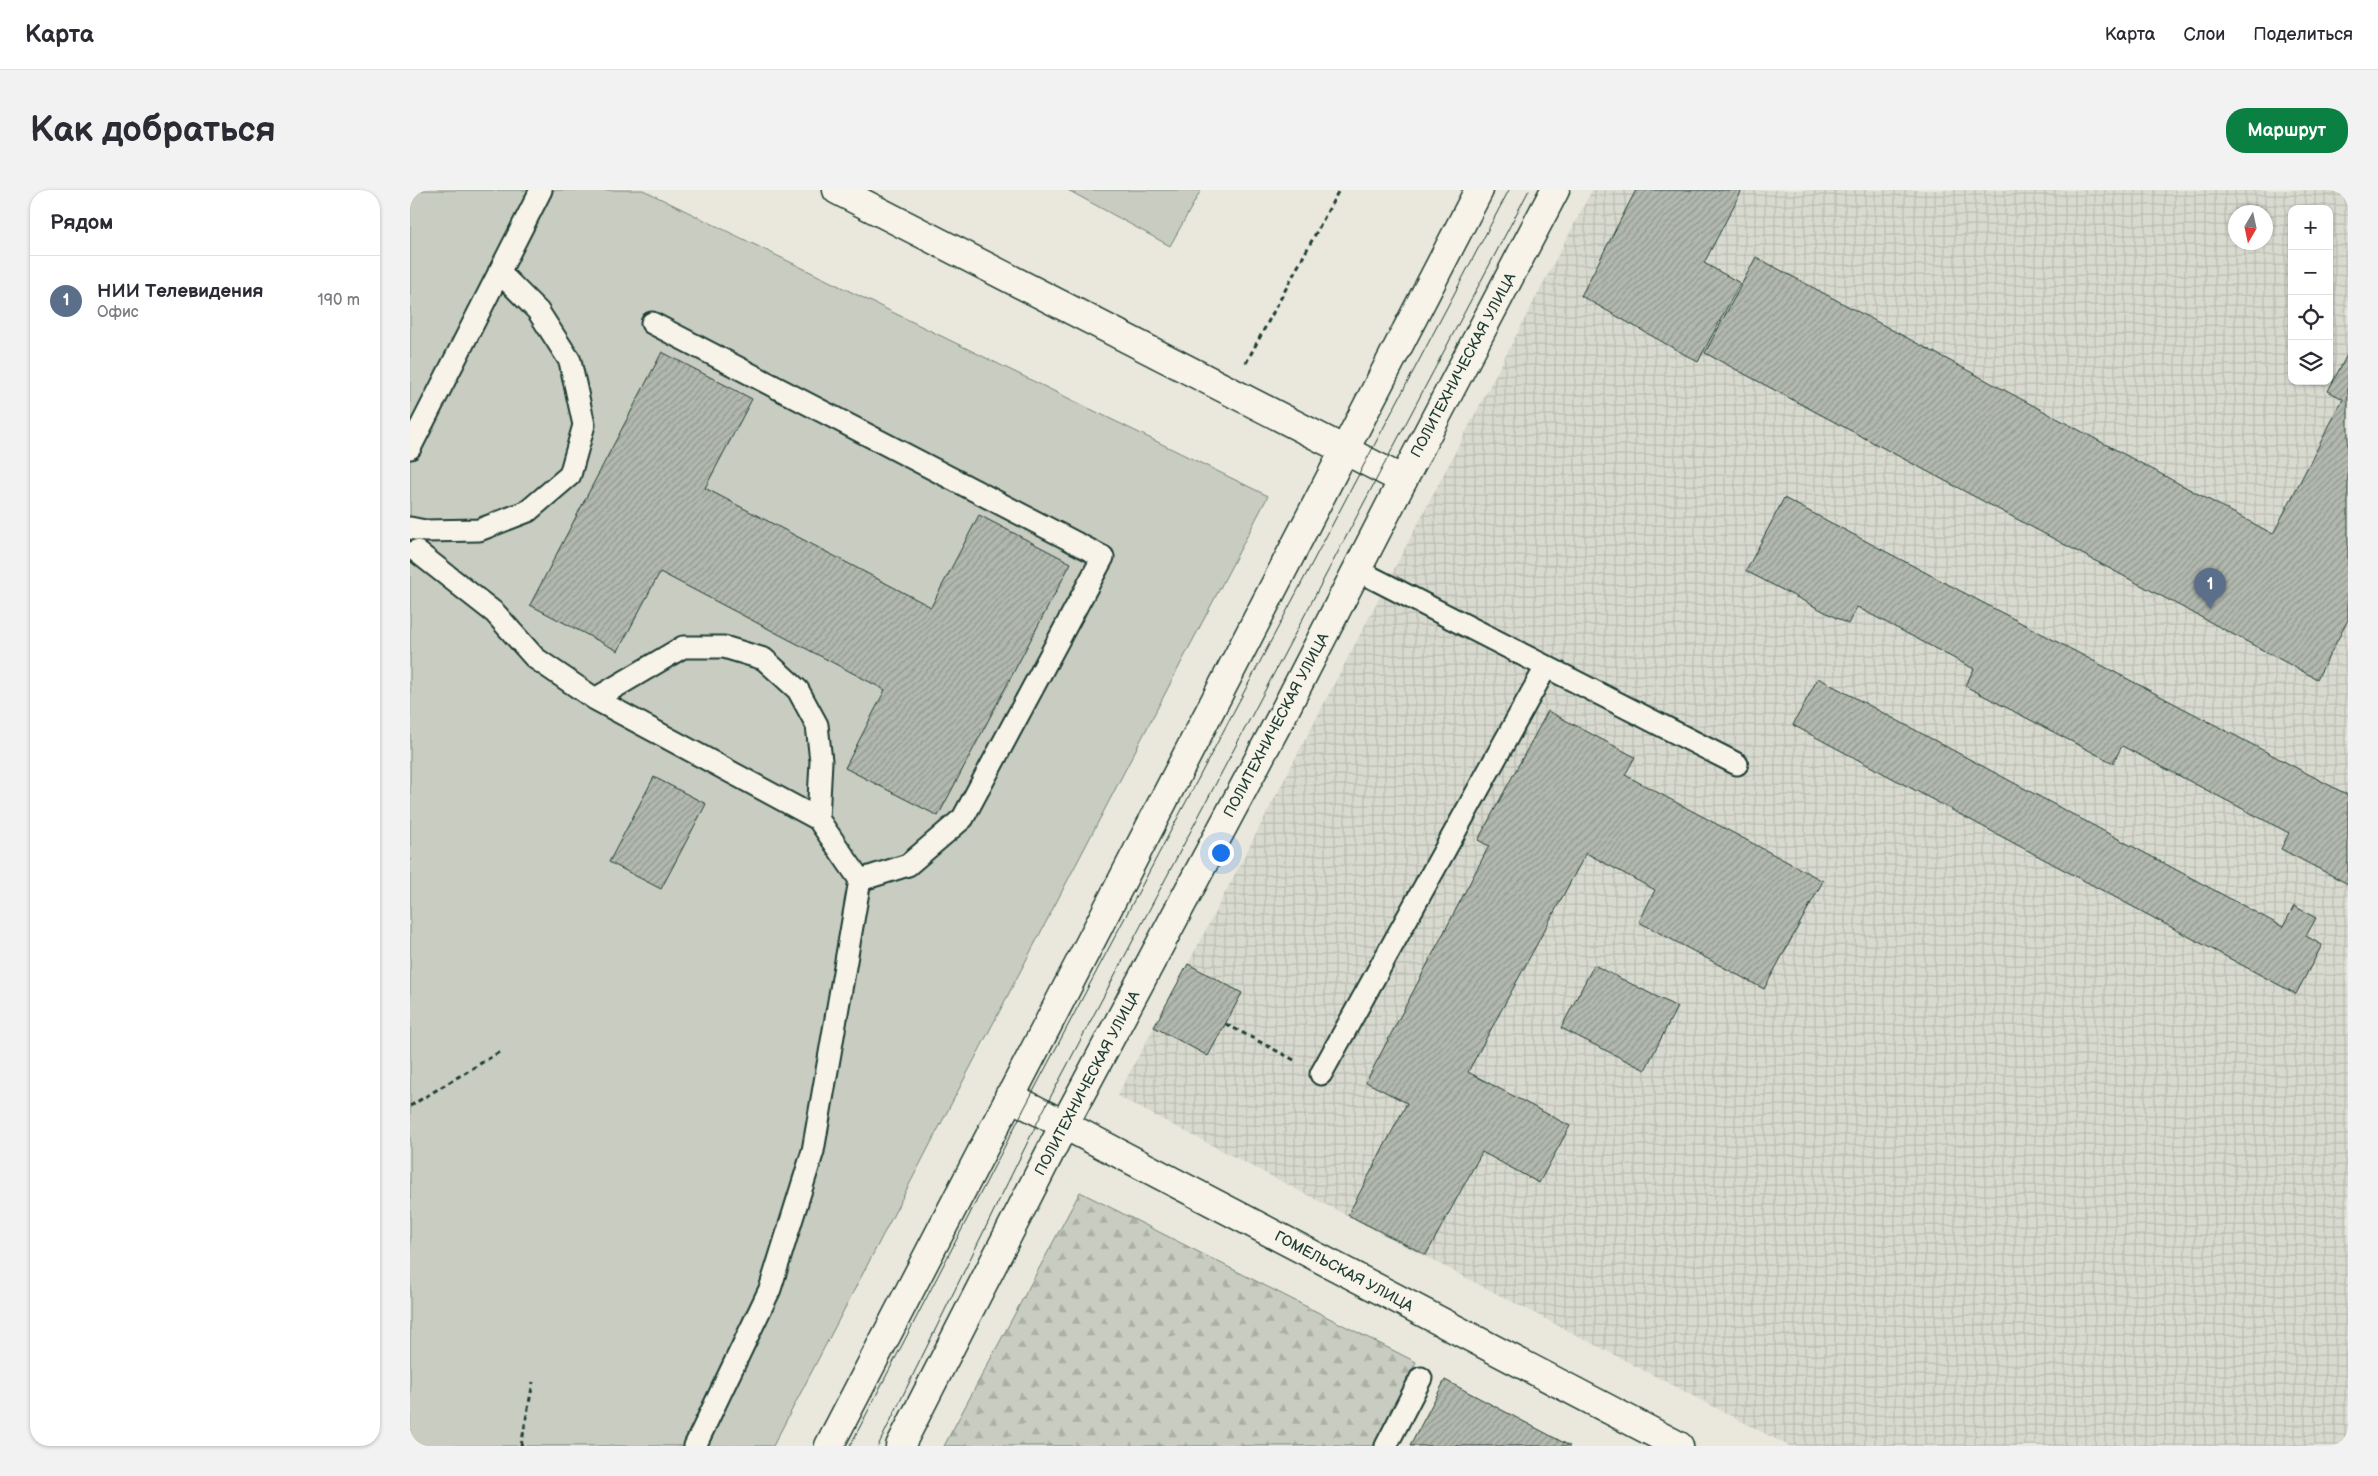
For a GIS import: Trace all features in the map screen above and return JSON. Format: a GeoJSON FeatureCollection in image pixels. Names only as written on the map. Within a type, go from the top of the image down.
{"type":"FeatureCollection","features":[{"type":"Feature","properties":{"kind":"main road"},"geometry":{"type":"LineString","coordinates":[[836,190],[1403,480]]}},
{"type":"Feature","properties":{"kind":"main road"},"geometry":{"type":"LineString","coordinates":[[829,1446],[1009,1096],[1347,450],[1479,190]]}},
{"type":"Feature","properties":{"kind":"main road","name":"ПОЛИТЕХНИЧЕСКАЯ УЛИЦА"},"geometry":{"type":"LineString","coordinates":[[900,1446],[1064,1125],[1286,708],[1555,190]]}},
{"type":"Feature","properties":{"kind":"main road","name":"ГОМЕЛЬСКАЯ УЛИЦА"},"geometry":{"type":"LineString","coordinates":[[1009,1096],[1679,1446]]}},
{"type":"Feature","properties":{"kind":"lane"},"geometry":{"type":"LineString","coordinates":[[410,448],[541,190]]}},
{"type":"Feature","properties":{"kind":"lane"},"geometry":{"type":"LineString","coordinates":[[410,528],[425,532],[479,530],[528,511],[570,475],[584,425],[570,361],[538,311],[499,272]]}},
{"type":"Feature","properties":{"kind":"lane"},"geometry":{"type":"LineString","coordinates":[[652,322],[1103,557],[963,818],[908,865],[860,880]]}},
{"type":"Feature","properties":{"kind":"lane"},"geometry":{"type":"LineString","coordinates":[[416,551],[495,613],[535,658],[595,699],[818,819],[860,880],[813,1151],[770,1289],[695,1446]]}},
{"type":"Feature","properties":{"kind":"lane"},"geometry":{"type":"LineString","coordinates":[[1357,570],[1736,764]]}},
{"type":"Feature","properties":{"kind":"lane"},"geometry":{"type":"LineString","coordinates":[[595,699],[683,647],[724,647],[764,659],[798,690],[817,725],[821,761],[818,819]]}},
{"type":"Feature","properties":{"kind":"lane"},"geometry":{"type":"LineString","coordinates":[[1321,1074],[1546,667]]}},
{"type":"Feature","properties":{"kind":"lane"},"geometry":{"type":"LineString","coordinates":[[1386,1446],[1421,1378]]}},
{"type":"Feature","properties":{"kind":"path"},"geometry":{"type":"LineString","coordinates":[[1231,392],[1340,190]]}},
{"type":"Feature","properties":{"kind":"path"},"geometry":{"type":"LineString","coordinates":[[1226,1024],[1321,1074]]}},
{"type":"Feature","properties":{"kind":"path"},"geometry":{"type":"LineString","coordinates":[[410,1106],[501,1051]]}},
{"type":"Feature","properties":{"kind":"path"},"geometry":{"type":"LineString","coordinates":[[521,1446],[534,1382]]}},
{"type":"Feature","properties":{"kind":"shaded area"},"geometry":{"type":"Polygon","coordinates":[[[1592,190],[2348,190],[2348,1446],[1789,1446],[1117,1096],[1188,964],[1592,190]]]}},
{"type":"Feature","properties":{"kind":"green space"},"geometry":{"type":"Polygon","coordinates":[[[410,190],[643,190],[1268,496],[773,1446],[410,1446],[410,190]]]}},
{"type":"Feature","properties":{"kind":"green space"},"geometry":{"type":"Polygon","coordinates":[[[1068,190],[1201,190],[1170,246],[1068,190]]]}},
{"type":"Feature","properties":{"kind":"green space"},"geometry":{"type":"Polygon","coordinates":[[[1080,1192],[1416,1362],[1373,1446],[944,1446],[1080,1192]]]}},
{"type":"Feature","properties":{"kind":"building"},"geometry":{"type":"Polygon","coordinates":[[[1636,190],[1742,190],[1704,263],[1740,283],[1698,362],[1581,296],[1636,190]]]}},
{"type":"Feature","properties":{"kind":"building"},"geometry":{"type":"Polygon","coordinates":[[[1756,257],[2273,534],[2343,399],[2328,391],[2333,385],[2348,353],[2348,620],[2317,679],[1705,353],[1756,257]]]}},
{"type":"Feature","properties":{"kind":"building"},"geometry":{"type":"Polygon","coordinates":[[[662,352],[752,399],[705,488],[931,607],[979,515],[1071,563],[938,816],[845,768],[885,690],[660,572],[618,651],[530,605],[662,352]]]}},
{"type":"Feature","properties":{"kind":"building"},"geometry":{"type":"Polygon","coordinates":[[[1784,498],[2348,795],[2348,884],[2281,849],[2289,833],[2122,746],[2113,763],[1965,686],[1974,669],[1857,607],[1848,624],[1746,571],[1784,498]]]}},
{"type":"Feature","properties":{"kind":"building"},"geometry":{"type":"Polygon","coordinates":[[[1818,678],[2283,927],[2294,906],[2316,918],[2306,936],[2322,945],[2296,994],[1793,725],[1818,678]]]}},
{"type":"Feature","properties":{"kind":"building"},"geometry":{"type":"Polygon","coordinates":[[[1548,711],[1635,757],[1625,775],[1823,881],[1764,989],[1639,922],[1655,890],[1586,853],[1468,1072],[1570,1126],[1539,1183],[1482,1152],[1426,1255],[1348,1215],[1407,1103],[1366,1082],[1489,846],[1478,840],[1548,711]]]}},
{"type":"Feature","properties":{"kind":"building"},"geometry":{"type":"Polygon","coordinates":[[[654,777],[706,804],[661,889],[609,862],[654,777]]]}},
{"type":"Feature","properties":{"kind":"building"},"geometry":{"type":"Polygon","coordinates":[[[1188,964],[1242,993],[1208,1056],[1154,1027],[1188,964]]]}},
{"type":"Feature","properties":{"kind":"building"},"geometry":{"type":"Polygon","coordinates":[[[1594,965],[1677,1007],[1645,1070],[1561,1028],[1594,965]]]}},
{"type":"Feature","properties":{"kind":"building"},"geometry":{"type":"Polygon","coordinates":[[[1445,1380],[1570,1446],[1410,1446],[1445,1380]]]}},
{"type":"Feature","properties":{"kind":"tram line"},"geometry":{"type":"LineString","coordinates":[[850,1446],[1026,1105],[1509,190]]}},
{"type":"Feature","properties":{"kind":"tram line"},"geometry":{"type":"LineString","coordinates":[[878,1446],[1042,1113],[1529,190]]}},
{"type":"Feature","properties":{"kind":"place","name":"НИИ Телевидения"},"geometry":{"type":"Point","coordinates":[2210,609]}}]}
